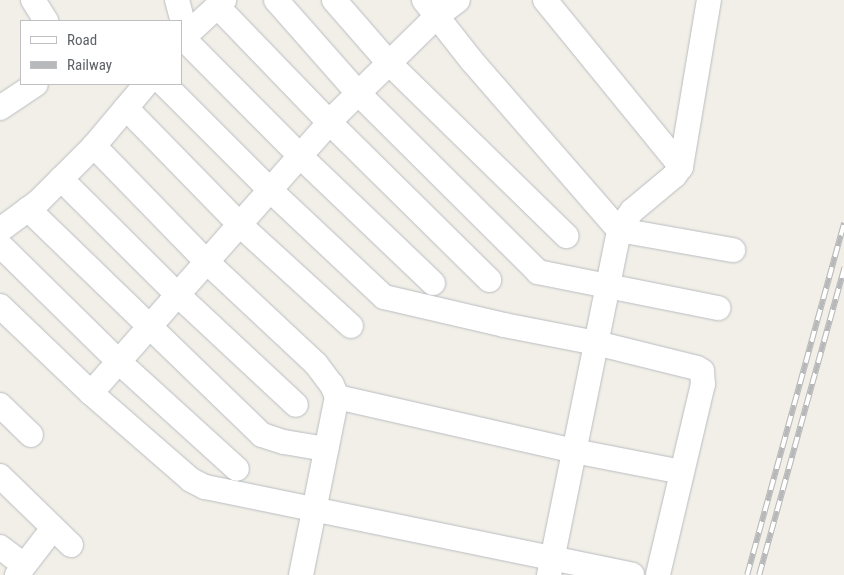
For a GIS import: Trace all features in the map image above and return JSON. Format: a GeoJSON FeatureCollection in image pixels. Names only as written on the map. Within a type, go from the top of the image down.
{"type":"FeatureCollection","features":[{"type":"Feature","properties":{"kind":"street"},"geometry":{"type":"LineString","coordinates":[[33,0],[45,20]]}},
{"type":"Feature","properties":{"kind":"street"},"geometry":{"type":"LineString","coordinates":[[177,0],[181,20]]}},
{"type":"Feature","properties":{"kind":"street"},"geometry":{"type":"LineString","coordinates":[[276,0],[358,93],[531,267],[546,275],[607,285],[718,308]]}},
{"type":"Feature","properties":{"kind":"street"},"geometry":{"type":"LineString","coordinates":[[334,0],[389,63],[566,236]]}},
{"type":"Feature","properties":{"kind":"street"},"geometry":{"type":"LineString","coordinates":[[92,393],[330,122],[389,63],[430,8],[458,0]]}},
{"type":"Feature","properties":{"kind":"street"},"geometry":{"type":"LineString","coordinates":[[551,567],[619,230],[632,211],[674,176],[681,167],[710,0]]}},
{"type":"Feature","properties":{"kind":"street"},"geometry":{"type":"LineString","coordinates":[[549,1],[681,167]]}},
{"type":"Feature","properties":{"kind":"street"},"geometry":{"type":"LineString","coordinates":[[432,283],[300,156],[184,37],[221,3],[330,122],[489,280]]}},
{"type":"Feature","properties":{"kind":"street"},"geometry":{"type":"LineString","coordinates":[[430,8],[472,61],[619,230],[733,250]]}},
{"type":"Feature","properties":{"kind":"street"},"geometry":{"type":"LineString","coordinates":[[0,108],[34,85]]}},
{"type":"Feature","properties":{"kind":"street"},"geometry":{"type":"LineString","coordinates":[[0,230],[28,209],[61,179],[94,146],[145,85]]}},
{"type":"Feature","properties":{"kind":"street"},"geometry":{"type":"LineString","coordinates":[[165,85],[270,190],[384,296],[504,325],[596,343],[697,368],[702,371],[703,384],[658,575]]}},
{"type":"Feature","properties":{"kind":"street"},"geometry":{"type":"LineString","coordinates":[[126,108],[240,225],[351,326]]}},
{"type":"Feature","properties":{"kind":"street"},"geometry":{"type":"LineString","coordinates":[[94,146],[206,262],[316,364],[332,385],[337,397],[301,575]]}},
{"type":"Feature","properties":{"kind":"street"},"geometry":{"type":"LineString","coordinates":[[61,179],[178,295],[296,404]]}},
{"type":"Feature","properties":{"kind":"street"},"geometry":{"type":"LineString","coordinates":[[28,209],[262,435],[284,442],[326,449]]}},
{"type":"Feature","properties":{"kind":"street"},"geometry":{"type":"LineString","coordinates":[[0,245],[119,362],[237,470]]}},
{"type":"Feature","properties":{"kind":"street"},"geometry":{"type":"LineString","coordinates":[[0,306],[92,393],[191,480],[216,490],[551,567],[632,575]]}},
{"type":"Feature","properties":{"kind":"street"},"geometry":{"type":"LineString","coordinates":[[337,397],[574,451],[682,472]]}},
{"type":"Feature","properties":{"kind":"street"},"geometry":{"type":"LineString","coordinates":[[0,405],[31,436]]}},
{"type":"Feature","properties":{"kind":"street"},"geometry":{"type":"LineString","coordinates":[[0,476],[71,545]]}},
{"type":"Feature","properties":{"kind":"street"},"geometry":{"type":"LineString","coordinates":[[0,547],[20,570],[53,528]]}},
{"type":"Feature","properties":{"kind":"railway"},"geometry":{"type":"LineString","coordinates":[[747,575],[844,223]]}},
{"type":"Feature","properties":{"kind":"railway"},"geometry":{"type":"LineString","coordinates":[[759,575],[844,268]]}}]}
